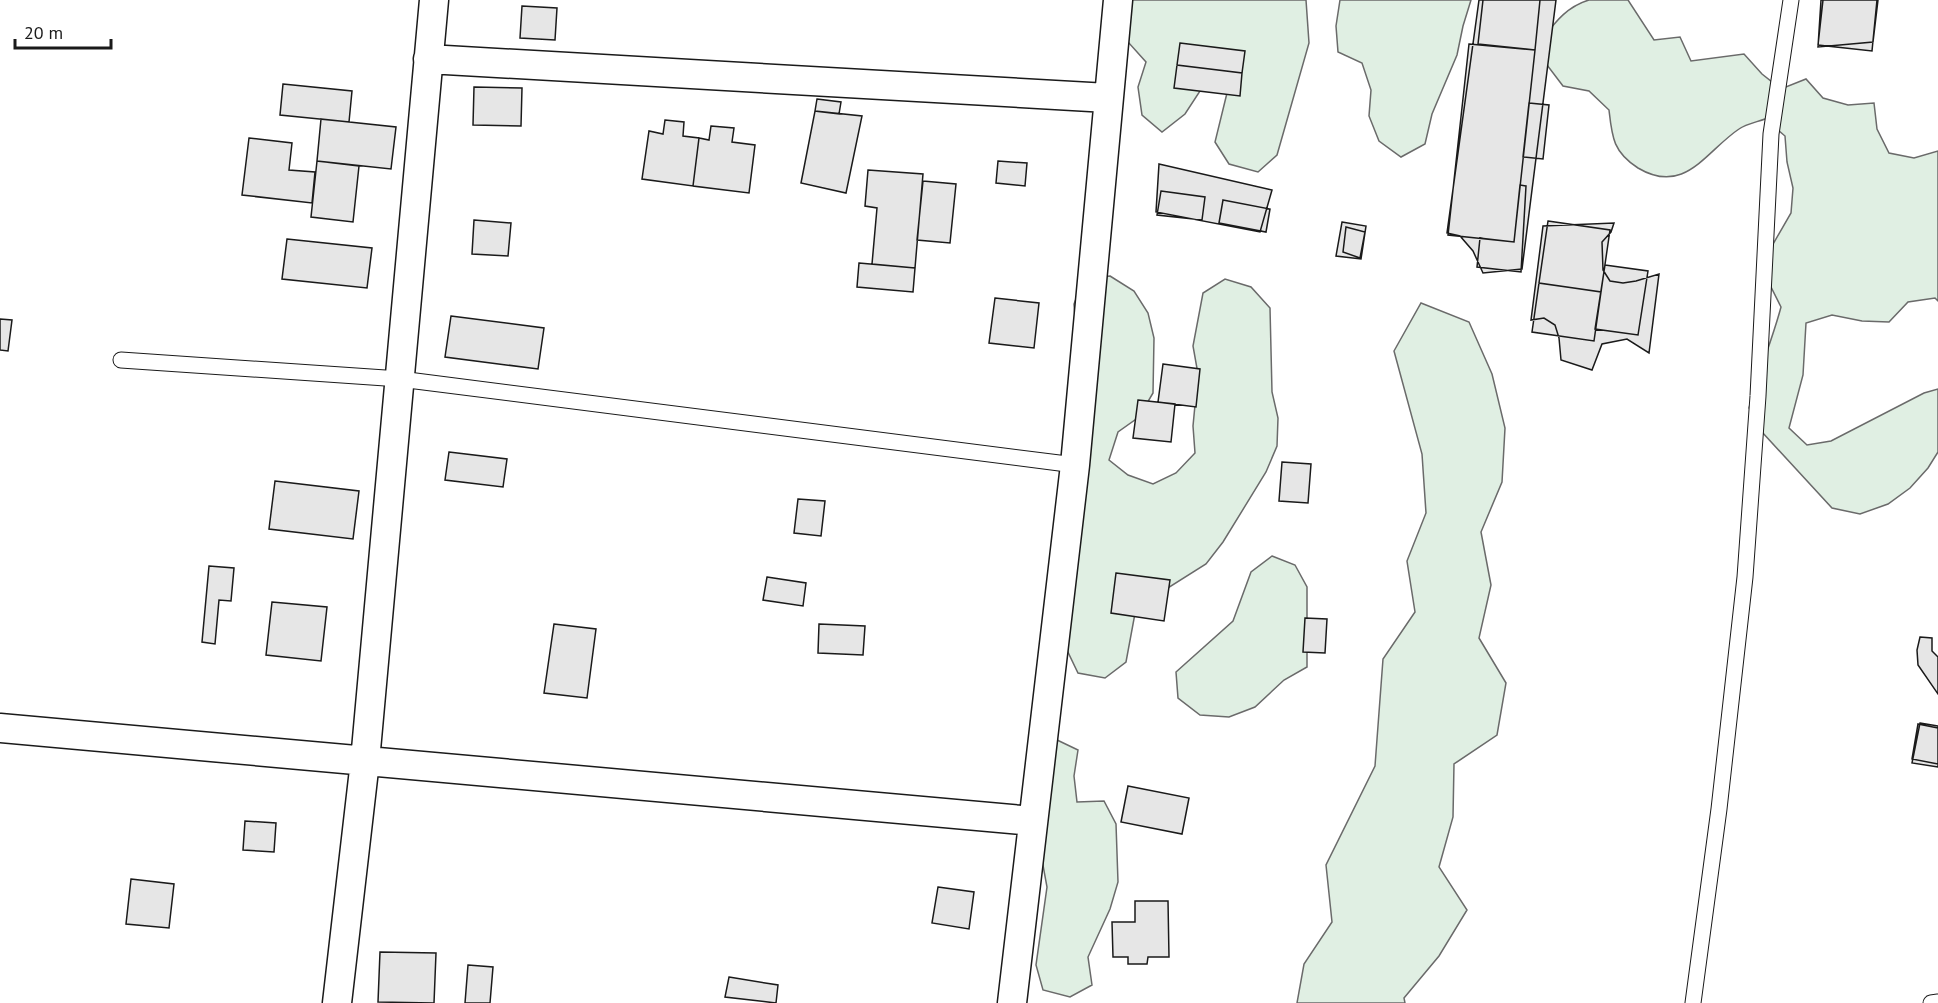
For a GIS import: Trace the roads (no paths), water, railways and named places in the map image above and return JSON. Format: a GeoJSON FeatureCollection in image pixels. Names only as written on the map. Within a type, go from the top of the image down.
{"type":"FeatureCollection","features":[{"type":"Feature","properties":{"kind":"street"},"geometry":{"type":"LineString","coordinates":[[337,1003],[365,761],[434,0]]}},
{"type":"Feature","properties":{"kind":"street"},"geometry":{"type":"LineString","coordinates":[[1012,1003],[1075,465],[1118,0]]}},
{"type":"Feature","properties":{"kind":"street"},"geometry":{"type":"LineString","coordinates":[[428,59],[1108,98]]}},
{"type":"Feature","properties":{"kind":"street"},"geometry":{"type":"LineString","coordinates":[[0,728],[1033,821]]}},
{"type":"Feature","properties":{"kind":"lane"},"geometry":{"type":"LineString","coordinates":[[1694,1003],[1745,577],[1758,396],[1771,134],[1791,0]]}},
{"type":"Feature","properties":{"kind":"lane"},"geometry":{"type":"LineString","coordinates":[[121,360],[400,379],[1075,465]]}},
{"type":"Feature","properties":{"kind":"lane"},"geometry":{"type":"LineString","coordinates":[[1931,1003],[1938,1002]]}}]}
